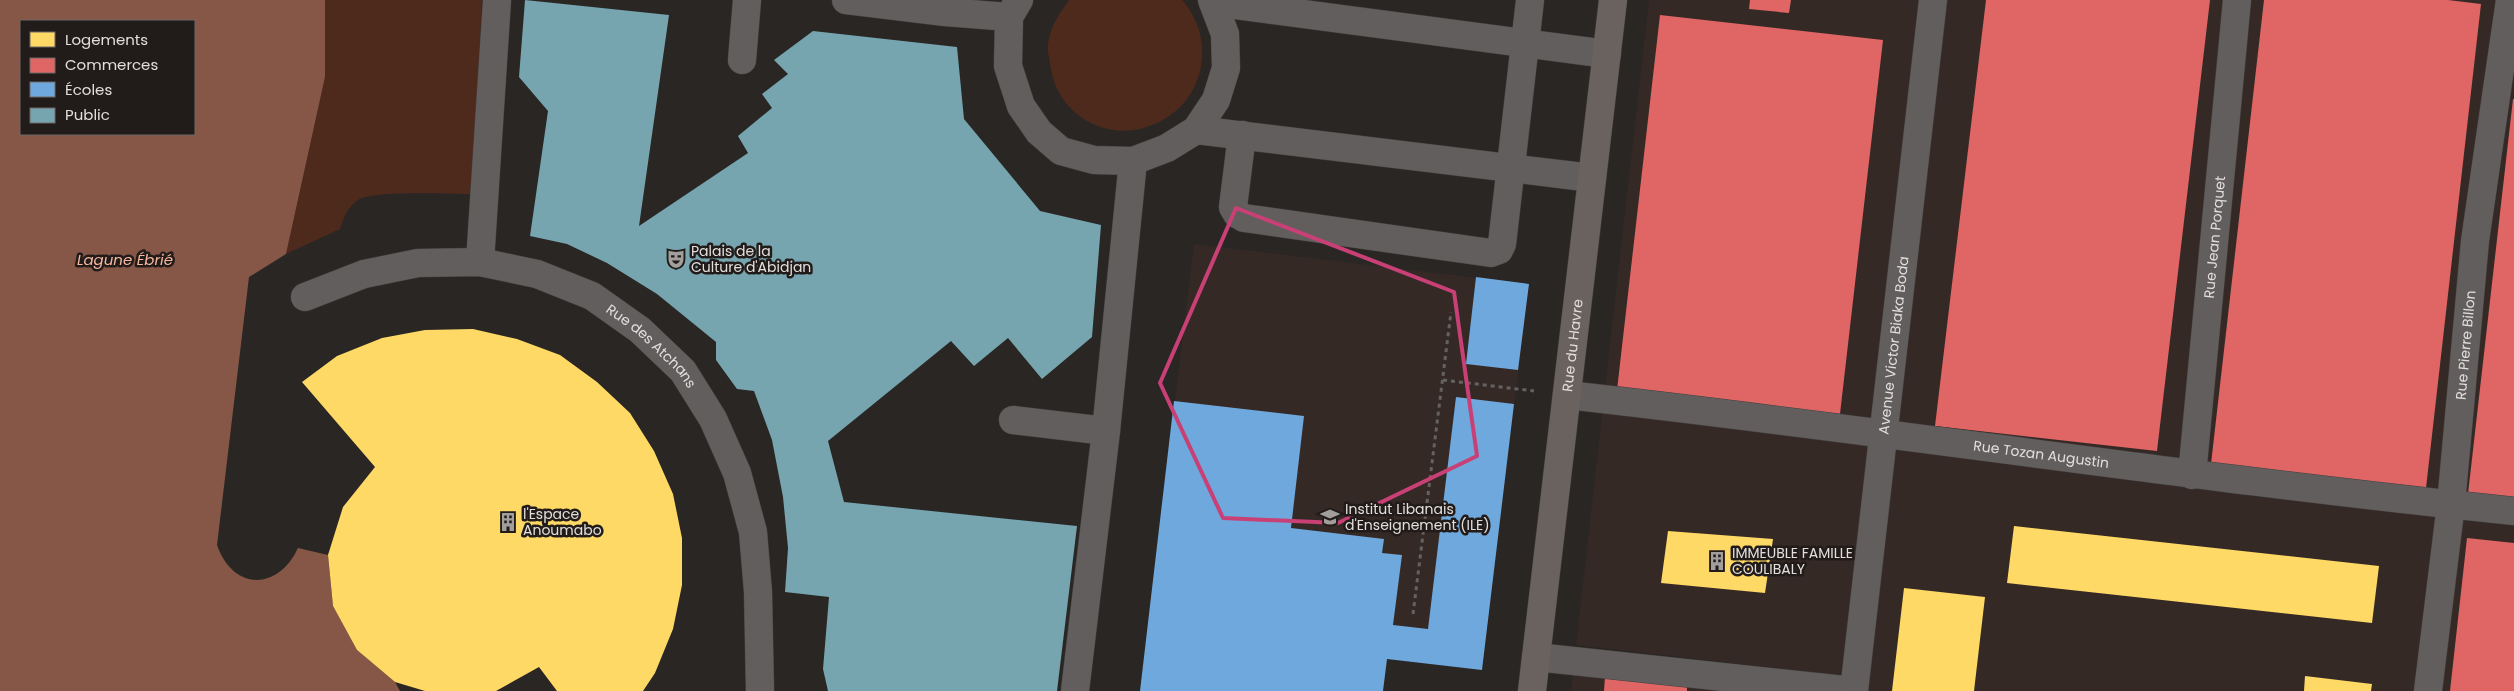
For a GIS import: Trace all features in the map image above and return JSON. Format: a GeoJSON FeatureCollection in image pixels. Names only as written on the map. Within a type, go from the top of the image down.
{"type":"FeatureCollection","features":[{"type":"Feature","properties":{"kind":"main road","name":"Rue du Havre"},"geometry":{"type":"LineString","coordinates":[[1532,691],[1613,0]]}},
{"type":"Feature","properties":{"kind":"street"},"geometry":{"type":"LineString","coordinates":[[480,262],[497,0]]}},
{"type":"Feature","properties":{"kind":"street"},"geometry":{"type":"LineString","coordinates":[[742,60],[747,0]]}},
{"type":"Feature","properties":{"kind":"street"},"geometry":{"type":"LineString","coordinates":[[846,0],[1014,8],[1008,66],[1021,106],[1039,132],[1061,151],[1094,160],[1133,161],[1167,148],[1196,130],[1216,100],[1226,68],[1225,34],[1213,1],[1606,54]]}},
{"type":"Feature","properties":{"kind":"street"},"geometry":{"type":"LineString","coordinates":[[1242,135],[1233,207],[1237,214],[1244,218],[1492,253],[1499,250],[1502,244],[1530,0]]}},
{"type":"Feature","properties":{"kind":"street","name":"Avenue Victor Biaka Boda"},"geometry":{"type":"LineString","coordinates":[[1854,691],[1933,0]]}},
{"type":"Feature","properties":{"kind":"street","name":"Rue Jean Porquet"},"geometry":{"type":"LineString","coordinates":[[2192,474],[2237,0]]}},
{"type":"Feature","properties":{"kind":"street","name":"Rue Pierre Billon"},"geometry":{"type":"LineString","coordinates":[[2428,691],[2450,504],[2475,241],[2510,0]]}},
{"type":"Feature","properties":{"kind":"street"},"geometry":{"type":"LineString","coordinates":[[1196,130],[1592,178]]}},
{"type":"Feature","properties":{"kind":"street"},"geometry":{"type":"LineString","coordinates":[[1075,691],[1106,431],[1133,161]]}},
{"type":"Feature","properties":{"kind":"street","name":"Rue des Atchans"},"geometry":{"type":"LineString","coordinates":[[305,297],[364,274],[418,263],[480,262],[537,274],[592,296],[640,330],[683,371],[713,419],[737,473],[753,532],[758,592],[760,691]]}},
{"type":"Feature","properties":{"kind":"street","name":"Rue Tozan Augustin"},"geometry":{"type":"LineString","coordinates":[[1567,395],[2192,474],[2514,511]]}},
{"type":"Feature","properties":{"kind":"street"},"geometry":{"type":"LineString","coordinates":[[1013,420],[1106,431]]}},
{"type":"Feature","properties":{"kind":"street"},"geometry":{"type":"LineString","coordinates":[[1536,657],[1854,691]]}},
{"type":"Feature","properties":{"kind":"path"},"geometry":{"type":"LineString","coordinates":[[1413,614],[1451,312]]}},
{"type":"Feature","properties":{"kind":"path"},"geometry":{"type":"LineString","coordinates":[[1443,380],[1567,395]]}},
{"type":"Feature","properties":{"kind":"highlighted area"},"geometry":{"type":"Polygon","coordinates":[[[1236,208],[1454,292],[1477,456],[1338,523],[1223,518],[1160,383],[1236,208]]]}},
{"type":"Feature","properties":{"kind":"shaded area"},"geometry":{"type":"Polygon","coordinates":[[[325,0],[482,0],[472,194],[430,193],[366,197],[358,200],[351,206],[340,229],[286,254],[325,77],[325,0]]]}},
{"type":"Feature","properties":{"kind":"shaded area"},"geometry":{"type":"Polygon","coordinates":[[[1069,0],[1182,0],[1197,23],[1201,40],[1202,58],[1197,82],[1181,107],[1150,126],[1131,130],[1112,130],[1094,124],[1078,115],[1064,101],[1055,84],[1048,51],[1049,38],[1053,26],[1069,0]]]}},
{"type":"Feature","properties":{"kind":"shaded area"},"geometry":{"type":"Polygon","coordinates":[[[1649,0],[2514,0],[2514,691],[1825,691],[1827,674],[1576,645],[1649,0]]]}},
{"type":"Feature","properties":{"kind":"shaded area","name":"Institut Libanais d'Enseignement (ILE)"},"geometry":{"type":"Polygon","coordinates":[[[1194,244],[1529,284],[1482,670],[1147,630],[1194,244]]]}},
{"type":"Feature","properties":{"kind":"shaded area"},"geometry":{"type":"Polygon","coordinates":[[[1573,674],[1727,691],[1571,691],[1573,674]]]}},
{"type":"Feature","properties":{"kind":"water","name":"Lagune Ébrié"},"geometry":{"type":"Polygon","coordinates":[[[0,0],[325,0],[325,77],[286,254],[249,277],[217,545],[224,560],[234,571],[244,578],[256,580],[268,578],[279,572],[289,562],[298,548],[328,555],[333,606],[357,650],[395,682],[400,691],[0,691],[0,0]]]}},
{"type":"Feature","properties":{"kind":"building: Logements","name":"l'Espace Anoumabo"},"geometry":{"type":"Polygon","coordinates":[[[473,329],[517,339],[560,355],[597,382],[630,413],[654,451],[673,494],[682,538],[682,585],[673,629],[655,673],[643,691],[557,691],[539,667],[496,691],[425,691],[395,682],[357,650],[333,606],[328,555],[343,507],[375,467],[302,382],[337,356],[382,338],[425,330],[473,329]]]}},
{"type":"Feature","properties":{"kind":"building: Logements"},"geometry":{"type":"Polygon","coordinates":[[[2014,526],[2379,566],[2372,623],[2007,583],[2014,526]]]}},
{"type":"Feature","properties":{"kind":"building: Logements","name":"IMMEUBLE FAMILLE COULIBALY"},"geometry":{"type":"Polygon","coordinates":[[[1668,531],[1773,539],[1765,593],[1661,583],[1668,531]]]}},
{"type":"Feature","properties":{"kind":"building: Logements"},"geometry":{"type":"Polygon","coordinates":[[[1904,588],[1985,597],[1974,691],[1892,691],[1904,588]]]}},
{"type":"Feature","properties":{"kind":"building: Logements"},"geometry":{"type":"Polygon","coordinates":[[[2305,676],[2372,684],[2371,691],[2304,691],[2305,676]]]}},
{"type":"Feature","properties":{"kind":"building: Commerces"},"geometry":{"type":"Polygon","coordinates":[[[1750,0],[1791,0],[1789,13],[1749,9],[1750,0]]]}},
{"type":"Feature","properties":{"kind":"building: Commerces"},"geometry":{"type":"Polygon","coordinates":[[[1986,0],[2210,0],[2157,451],[1935,426],[1986,0]]]}},
{"type":"Feature","properties":{"kind":"building: Commerces"},"geometry":{"type":"Polygon","coordinates":[[[2264,0],[2448,0],[2481,4],[2426,488],[2211,464],[2264,0]]]}},
{"type":"Feature","properties":{"kind":"building: Commerces"},"geometry":{"type":"Polygon","coordinates":[[[1660,15],[1883,40],[1840,414],[1617,390],[1660,15]]]}},
{"type":"Feature","properties":{"kind":"building: Commerces"},"geometry":{"type":"Polygon","coordinates":[[[2514,99],[2514,499],[2468,494],[2514,99]]]}},
{"type":"Feature","properties":{"kind":"building: Commerces"},"geometry":{"type":"Polygon","coordinates":[[[2467,538],[2514,543],[2514,691],[2450,691],[2467,538]]]}},
{"type":"Feature","properties":{"kind":"building: Commerces"},"geometry":{"type":"Polygon","coordinates":[[[1605,677],[1687,686],[1687,691],[1604,691],[1605,677]]]}},
{"type":"Feature","properties":{"kind":"building: Écoles"},"geometry":{"type":"Polygon","coordinates":[[[1476,277],[1529,284],[1518,370],[1466,364],[1476,277]]]}},
{"type":"Feature","properties":{"kind":"building: Écoles"},"geometry":{"type":"Polygon","coordinates":[[[1456,397],[1514,404],[1482,670],[1387,659],[1383,691],[1140,691],[1174,401],[1304,416],[1291,528],[1384,539],[1382,553],[1402,555],[1393,625],[1428,629],[1456,397]]]}},
{"type":"Feature","properties":{"kind":"building: Public"},"geometry":{"type":"Polygon","coordinates":[[[525,0],[669,15],[639,226],[748,153],[738,136],[772,108],[762,94],[788,74],[774,60],[813,31],[957,47],[964,119],[1040,211],[1101,225],[1092,337],[1042,379],[1008,338],[974,366],[951,341],[828,441],[844,502],[1077,526],[1057,691],[828,691],[823,669],[829,597],[785,592],[788,548],[783,497],[772,440],[754,391],[737,389],[716,360],[716,342],[657,294],[607,263],[567,244],[530,236],[548,111],[519,77],[525,0]]]}},
{"type":"Feature","properties":{"kind":"place","name":"Palais de la Culture d'Abidjan"},"geometry":{"type":"Point","coordinates":[676,259]}},
{"type":"Feature","properties":{"kind":"place","name":"Institut Libanais d'Enseignement (ILE)"},"geometry":{"type":"Point","coordinates":[1330,517]}},
{"type":"Feature","properties":{"kind":"place","name":"l'Espace Anoumabo"},"geometry":{"type":"Point","coordinates":[508,522]}},
{"type":"Feature","properties":{"kind":"place","name":"IMMEUBLE FAMILLE COULIBALY"},"geometry":{"type":"Point","coordinates":[1717,561]}}]}
